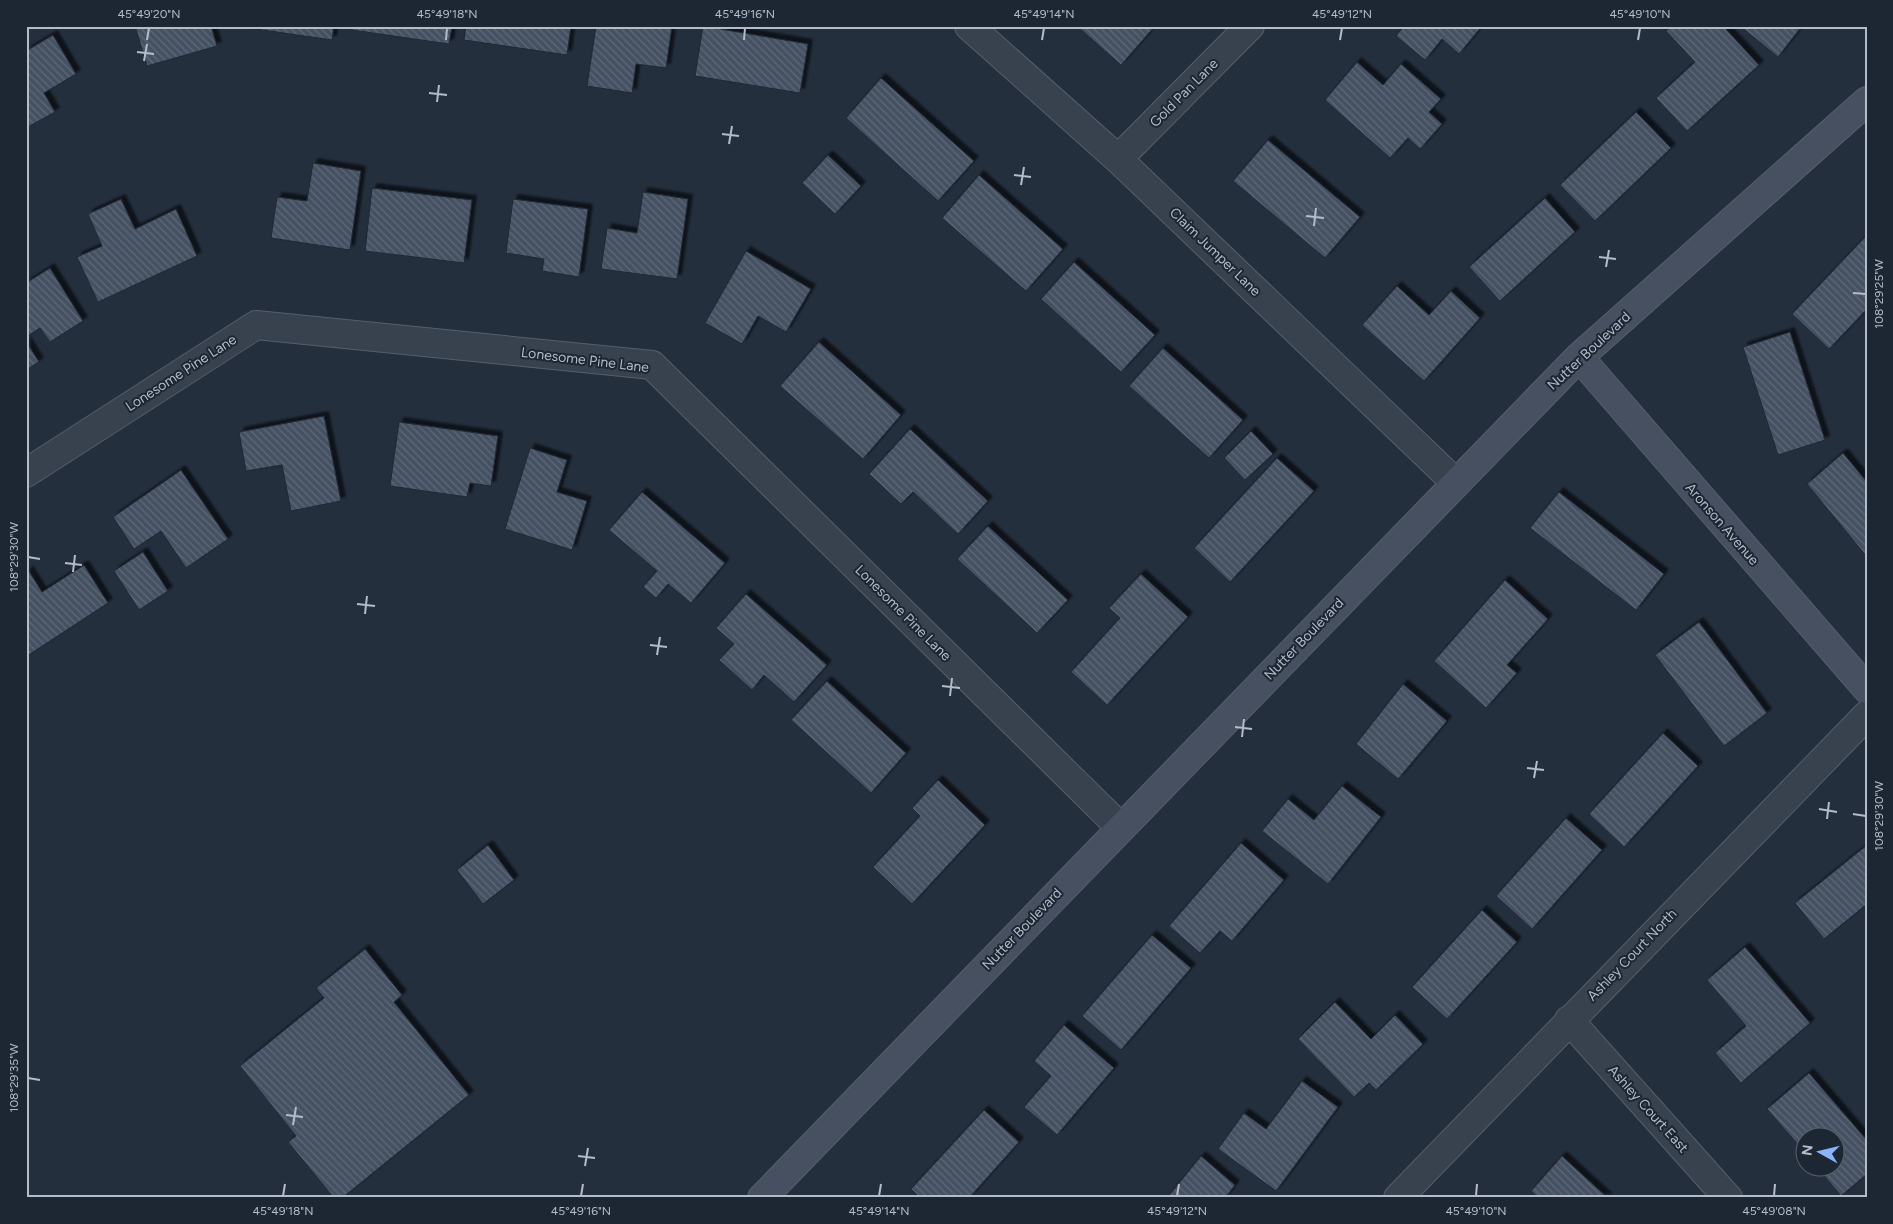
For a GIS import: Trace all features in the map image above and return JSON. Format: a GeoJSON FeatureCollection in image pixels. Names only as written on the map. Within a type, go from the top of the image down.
{"type":"FeatureCollection","features":[{"type":"Feature","properties":{"kind":"street","name":"Claim Jumper Lane"},"geometry":{"type":"LineString","coordinates":[[968,26],[1118,159],[1456,483]]}},
{"type":"Feature","properties":{"kind":"street","name":"Gold Pan Lane"},"geometry":{"type":"LineString","coordinates":[[1118,159],[1250,26]]}},
{"type":"Feature","properties":{"kind":"street","name":"Nutter Boulevard"},"geometry":{"type":"LineString","coordinates":[[762,1198],[1120,827],[1579,357],[1867,101]]}},
{"type":"Feature","properties":{"kind":"street","name":"Lonesome Pine Lane"},"geometry":{"type":"LineString","coordinates":[[26,473],[256,325],[652,365],[1120,827]]}},
{"type":"Feature","properties":{"kind":"street","name":"Aronson Avenue"},"geometry":{"type":"LineString","coordinates":[[1579,357],[1867,689]]}},
{"type":"Feature","properties":{"kind":"street","name":"Ashley Court North"},"geometry":{"type":"LineString","coordinates":[[1398,1198],[1867,715]]}},
{"type":"Feature","properties":{"kind":"street","name":"Ashley Court East"},"geometry":{"type":"LineString","coordinates":[[1569,1020],[1728,1198]]}},
{"type":"Feature","properties":{"kind":"building"},"geometry":{"type":"Polygon","coordinates":[[[135,26],[211,26],[217,46],[147,66],[135,26]]]}},
{"type":"Feature","properties":{"kind":"building"},"geometry":{"type":"Polygon","coordinates":[[[235,26],[334,26],[332,40],[235,26]]]}},
{"type":"Feature","properties":{"kind":"building"},"geometry":{"type":"Polygon","coordinates":[[[352,26],[452,26],[449,44],[352,30],[352,26]]]}},
{"type":"Feature","properties":{"kind":"building"},"geometry":{"type":"Polygon","coordinates":[[[466,26],[571,26],[567,55],[464,40],[466,26]]]}},
{"type":"Feature","properties":{"kind":"building"},"geometry":{"type":"Polygon","coordinates":[[[596,26],[672,26],[666,68],[636,64],[632,93],[587,86],[596,26]]]}},
{"type":"Feature","properties":{"kind":"building"},"geometry":{"type":"Polygon","coordinates":[[[703,26],[808,44],[800,93],[695,76],[703,26]]]}},
{"type":"Feature","properties":{"kind":"building"},"geometry":{"type":"Polygon","coordinates":[[[1077,26],[1155,26],[1121,65],[1077,26]]]}},
{"type":"Feature","properties":{"kind":"building"},"geometry":{"type":"Polygon","coordinates":[[[1404,26],[1482,26],[1459,54],[1442,39],[1425,60],[1396,36],[1404,26]]]}},
{"type":"Feature","properties":{"kind":"building"},"geometry":{"type":"Polygon","coordinates":[[[1671,26],[1723,26],[1759,65],[1687,131],[1656,98],[1695,62],[1666,31],[1671,26]]]}},
{"type":"Feature","properties":{"kind":"building"},"geometry":{"type":"Polygon","coordinates":[[[1740,26],[1802,26],[1778,57],[1740,26]]]}},
{"type":"Feature","properties":{"kind":"building"},"geometry":{"type":"Polygon","coordinates":[[[53,35],[76,74],[44,93],[55,112],[26,128],[26,51],[53,35]]]}},
{"type":"Feature","properties":{"kind":"building"},"geometry":{"type":"Polygon","coordinates":[[[1357,62],[1383,85],[1401,64],[1441,99],[1429,112],[1442,124],[1420,149],[1408,138],[1390,158],[1325,100],[1357,62]]]}},
{"type":"Feature","properties":{"kind":"building"},"geometry":{"type":"Polygon","coordinates":[[[881,78],[974,161],[938,201],[846,118],[881,78]]]}},
{"type":"Feature","properties":{"kind":"building"},"geometry":{"type":"Polygon","coordinates":[[[1636,112],[1671,148],[1595,221],[1560,185],[1636,112]]]}},
{"type":"Feature","properties":{"kind":"building"},"geometry":{"type":"Polygon","coordinates":[[[1268,140],[1360,217],[1325,258],[1233,181],[1268,140]]]}},
{"type":"Feature","properties":{"kind":"building"},"geometry":{"type":"Polygon","coordinates":[[[828,155],[861,186],[835,214],[802,183],[828,155]]]}},
{"type":"Feature","properties":{"kind":"building"},"geometry":{"type":"Polygon","coordinates":[[[313,163],[361,171],[350,250],[271,238],[277,197],[307,201],[313,163]]]}},
{"type":"Feature","properties":{"kind":"building"},"geometry":{"type":"Polygon","coordinates":[[[979,175],[1063,249],[1026,291],[942,218],[979,175]]]}},
{"type":"Feature","properties":{"kind":"building"},"geometry":{"type":"Polygon","coordinates":[[[372,188],[472,200],[464,263],[365,251],[372,188]]]}},
{"type":"Feature","properties":{"kind":"building"},"geometry":{"type":"Polygon","coordinates":[[[643,192],[688,199],[677,279],[601,269],[607,228],[637,233],[643,192]]]}},
{"type":"Feature","properties":{"kind":"building"},"geometry":{"type":"Polygon","coordinates":[[[1545,198],[1575,232],[1500,301],[1469,267],[1545,198]]]}},
{"type":"Feature","properties":{"kind":"building"},"geometry":{"type":"Polygon","coordinates":[[[121,199],[135,229],[176,209],[197,256],[98,302],[77,257],[102,246],[88,214],[121,199]]]}},
{"type":"Feature","properties":{"kind":"building"},"geometry":{"type":"Polygon","coordinates":[[[513,199],[588,209],[579,277],[542,271],[544,259],[506,253],[513,199]]]}},
{"type":"Feature","properties":{"kind":"building"},"geometry":{"type":"Polygon","coordinates":[[[1867,235],[1867,309],[1829,349],[1792,314],[1867,235]]]}},
{"type":"Feature","properties":{"kind":"building"},"geometry":{"type":"Polygon","coordinates":[[[746,251],[811,289],[786,332],[758,316],[742,344],[705,323],[746,251]]]}},
{"type":"Feature","properties":{"kind":"building"},"geometry":{"type":"Polygon","coordinates":[[[1074,262],[1155,335],[1121,372],[1041,299],[1074,262]]]}},
{"type":"Feature","properties":{"kind":"building"},"geometry":{"type":"Polygon","coordinates":[[[50,268],[83,321],[50,342],[40,328],[26,337],[26,283],[50,268]]]}},
{"type":"Feature","properties":{"kind":"building"},"geometry":{"type":"Polygon","coordinates":[[[1397,286],[1429,315],[1451,291],[1480,318],[1424,381],[1362,325],[1397,286]]]}},
{"type":"Feature","properties":{"kind":"building"},"geometry":{"type":"Polygon","coordinates":[[[1790,332],[1825,440],[1778,455],[1743,347],[1790,332]]]}},
{"type":"Feature","properties":{"kind":"building"},"geometry":{"type":"Polygon","coordinates":[[[26,341],[39,362],[26,370],[26,341]]]}},
{"type":"Feature","properties":{"kind":"building"},"geometry":{"type":"Polygon","coordinates":[[[819,342],[901,415],[863,459],[780,386],[819,342]]]}},
{"type":"Feature","properties":{"kind":"building"},"geometry":{"type":"Polygon","coordinates":[[[1163,348],[1243,420],[1209,458],[1129,386],[1163,348]]]}},
{"type":"Feature","properties":{"kind":"building"},"geometry":{"type":"Polygon","coordinates":[[[324,416],[341,501],[291,511],[282,465],[246,471],[239,432],[324,416]]]}},
{"type":"Feature","properties":{"kind":"building"},"geometry":{"type":"Polygon","coordinates":[[[399,422],[498,436],[491,486],[470,483],[467,497],[390,486],[399,422]]]}},
{"type":"Feature","properties":{"kind":"building"},"geometry":{"type":"Polygon","coordinates":[[[910,429],[988,501],[958,534],[913,492],[901,504],[869,474],[910,429]]]}},
{"type":"Feature","properties":{"kind":"building"},"geometry":{"type":"Polygon","coordinates":[[[1251,431],[1273,454],[1245,480],[1224,458],[1251,431]]]}},
{"type":"Feature","properties":{"kind":"building"},"geometry":{"type":"Polygon","coordinates":[[[530,448],[567,460],[557,492],[587,501],[572,550],[505,529],[530,448]]]}},
{"type":"Feature","properties":{"kind":"building"},"geometry":{"type":"Polygon","coordinates":[[[1843,453],[1867,482],[1867,557],[1807,484],[1843,453]]]}},
{"type":"Feature","properties":{"kind":"building"},"geometry":{"type":"Polygon","coordinates":[[[1277,458],[1314,491],[1230,582],[1194,548],[1277,458]]]}},
{"type":"Feature","properties":{"kind":"building"},"geometry":{"type":"Polygon","coordinates":[[[181,470],[228,539],[186,568],[161,531],[134,549],[113,517],[181,470]]]}},
{"type":"Feature","properties":{"kind":"building"},"geometry":{"type":"Polygon","coordinates":[[[642,492],[725,563],[691,603],[668,584],[656,598],[643,587],[657,571],[609,530],[642,492]]]}},
{"type":"Feature","properties":{"kind":"building"},"geometry":{"type":"Polygon","coordinates":[[[1559,492],[1664,574],[1636,610],[1530,528],[1559,492]]]}},
{"type":"Feature","properties":{"kind":"building"},"geometry":{"type":"Polygon","coordinates":[[[988,526],[1068,600],[1037,633],[957,559],[988,526]]]}},
{"type":"Feature","properties":{"kind":"building"},"geometry":{"type":"Polygon","coordinates":[[[143,552],[168,591],[139,610],[114,571],[143,552]]]}},
{"type":"Feature","properties":{"kind":"building"},"geometry":{"type":"Polygon","coordinates":[[[84,565],[108,603],[27,656],[26,573],[29,571],[42,592],[84,565]]]}},
{"type":"Feature","properties":{"kind":"building"},"geometry":{"type":"Polygon","coordinates":[[[1141,574],[1188,617],[1107,705],[1071,672],[1120,618],[1109,608],[1141,574]]]}},
{"type":"Feature","properties":{"kind":"building"},"geometry":{"type":"Polygon","coordinates":[[[1505,580],[1548,619],[1507,665],[1517,673],[1486,708],[1434,661],[1505,580]]]}},
{"type":"Feature","properties":{"kind":"building"},"geometry":{"type":"Polygon","coordinates":[[[746,594],[827,665],[794,702],[764,675],[752,690],[719,660],[734,644],[716,628],[746,594]]]}},
{"type":"Feature","properties":{"kind":"building"},"geometry":{"type":"Polygon","coordinates":[[[1699,622],[1767,713],[1724,746],[1655,655],[1699,622]]]}},
{"type":"Feature","properties":{"kind":"building"},"geometry":{"type":"Polygon","coordinates":[[[827,681],[906,753],[871,793],[791,720],[827,681]]]}},
{"type":"Feature","properties":{"kind":"building"},"geometry":{"type":"Polygon","coordinates":[[[1403,684],[1447,721],[1398,779],[1356,744],[1403,684]]]}},
{"type":"Feature","properties":{"kind":"building"},"geometry":{"type":"Polygon","coordinates":[[[1663,733],[1698,766],[1624,847],[1589,814],[1663,733]]]}},
{"type":"Feature","properties":{"kind":"building"},"geometry":{"type":"Polygon","coordinates":[[[938,780],[985,825],[912,904],[873,867],[920,816],[912,808],[938,780]]]}},
{"type":"Feature","properties":{"kind":"building"},"geometry":{"type":"Polygon","coordinates":[[[1342,786],[1381,817],[1328,884],[1262,831],[1288,799],[1314,820],[1342,786]]]}},
{"type":"Feature","properties":{"kind":"building"},"geometry":{"type":"Polygon","coordinates":[[[1566,818],[1602,850],[1532,929],[1496,896],[1566,818]]]}},
{"type":"Feature","properties":{"kind":"building"},"geometry":{"type":"Polygon","coordinates":[[[1241,843],[1284,880],[1232,941],[1220,931],[1200,953],[1169,926],[1241,843]]]}},
{"type":"Feature","properties":{"kind":"building"},"geometry":{"type":"Polygon","coordinates":[[[488,845],[514,880],[483,904],[457,870],[488,845]]]}},
{"type":"Feature","properties":{"kind":"building"},"geometry":{"type":"Polygon","coordinates":[[[1867,845],[1867,904],[1824,939],[1795,903],[1867,845]]]}},
{"type":"Feature","properties":{"kind":"building"},"geometry":{"type":"Polygon","coordinates":[[[1482,910],[1517,942],[1447,1019],[1412,987],[1482,910]]]}},
{"type":"Feature","properties":{"kind":"building"},"geometry":{"type":"Polygon","coordinates":[[[1152,935],[1191,968],[1121,1050],[1082,1016],[1152,935]]]}},
{"type":"Feature","properties":{"kind":"building"},"geometry":{"type":"Polygon","coordinates":[[[1745,947],[1810,1023],[1741,1083],[1715,1053],[1746,1026],[1707,980],[1745,947]]]}},
{"type":"Feature","properties":{"kind":"building"},"geometry":{"type":"Polygon","coordinates":[[[365,949],[402,995],[394,1002],[469,1095],[342,1198],[334,1198],[288,1142],[296,1136],[240,1066],[324,998],[316,988],[365,949]]]}},
{"type":"Feature","properties":{"kind":"building"},"geometry":{"type":"Polygon","coordinates":[[[1335,1002],[1371,1039],[1395,1015],[1423,1044],[1376,1090],[1369,1083],[1354,1097],[1298,1039],[1335,1002]]]}},
{"type":"Feature","properties":{"kind":"building"},"geometry":{"type":"Polygon","coordinates":[[[1064,1025],[1114,1068],[1057,1135],[1024,1107],[1051,1076],[1034,1061],[1064,1025]]]}},
{"type":"Feature","properties":{"kind":"building"},"geometry":{"type":"Polygon","coordinates":[[[1809,1073],[1865,1138],[1867,1136],[1867,1174],[1841,1196],[1824,1176],[1846,1176],[1846,1126],[1796,1126],[1796,1142],[1767,1109],[1809,1073]]]}},
{"type":"Feature","properties":{"kind":"building"},"geometry":{"type":"Polygon","coordinates":[[[1302,1081],[1338,1107],[1276,1191],[1218,1149],[1244,1113],[1266,1129],[1302,1081]]]}},
{"type":"Feature","properties":{"kind":"building"},"geometry":{"type":"Polygon","coordinates":[[[984,1110],[1019,1142],[969,1198],[920,1198],[911,1189],[984,1110]]]}},
{"type":"Feature","properties":{"kind":"building"},"geometry":{"type":"Polygon","coordinates":[[[1201,1156],[1235,1185],[1225,1198],[1167,1198],[1201,1156]]]}},
{"type":"Feature","properties":{"kind":"building"},"geometry":{"type":"Polygon","coordinates":[[[1562,1156],[1608,1198],[1539,1198],[1531,1191],[1562,1156]]]}}]}
